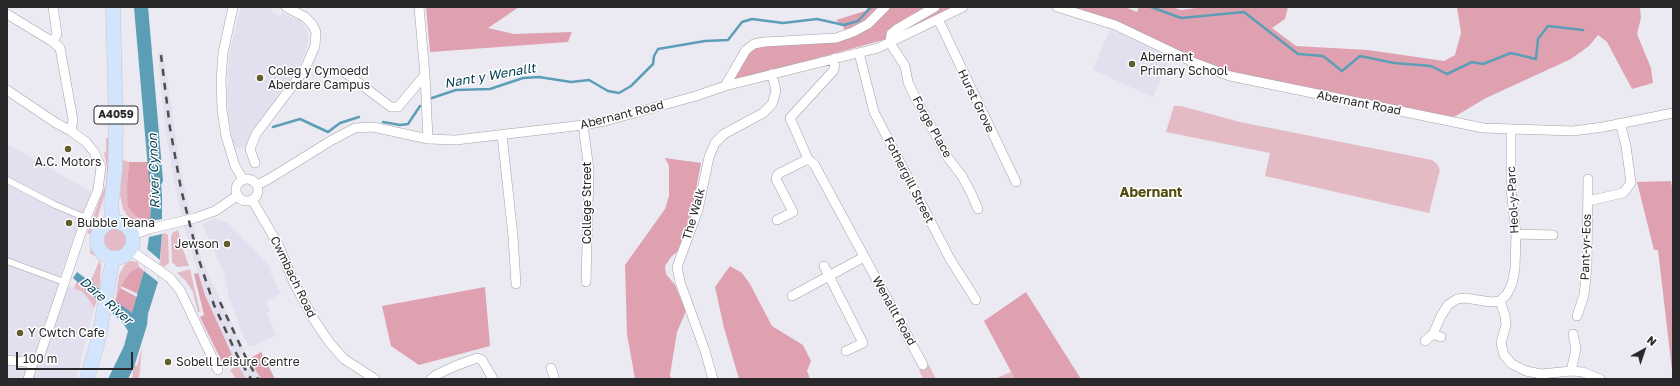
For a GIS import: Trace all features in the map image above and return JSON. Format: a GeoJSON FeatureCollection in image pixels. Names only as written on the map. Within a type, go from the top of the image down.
{"type":"FeatureCollection","features":[{"type":"Feature","properties":{"kind":"main road","name":"A4059"},"geometry":{"type":"LineString","coordinates":[[113,7],[116,124],[115,171],[111,205],[113,222]]}},
{"type":"Feature","properties":{"kind":"main road"},"geometry":{"type":"LineString","coordinates":[[113,222],[118,222],[127,227],[132,235],[133,241],[130,250],[123,256],[113,258],[103,253],[98,243],[99,232],[108,224],[113,222]]}},
{"type":"Feature","properties":{"kind":"main road"},"geometry":{"type":"LineString","coordinates":[[87,379],[108,292],[113,258]]}},
{"type":"Feature","properties":{"kind":"street"},"geometry":{"type":"LineString","coordinates":[[53,7],[57,34],[53,42]]}},
{"type":"Feature","properties":{"kind":"street"},"geometry":{"type":"LineString","coordinates":[[233,7],[223,53],[221,80],[222,110],[226,136],[235,166],[243,179]]}},
{"type":"Feature","properties":{"kind":"street"},"geometry":{"type":"LineString","coordinates":[[255,163],[250,149],[256,134],[305,69],[315,46],[316,32],[312,24],[305,17],[286,7]]}},
{"type":"Feature","properties":{"kind":"street"},"geometry":{"type":"LineString","coordinates":[[419,7],[425,75],[428,139]]}},
{"type":"Feature","properties":{"kind":"street"},"geometry":{"type":"LineString","coordinates":[[725,86],[746,50],[754,44],[764,42],[836,38],[853,32],[868,24],[885,7]]}},
{"type":"Feature","properties":{"kind":"street"},"geometry":{"type":"LineString","coordinates":[[890,43],[891,34],[897,28],[935,7]]}},
{"type":"Feature","properties":{"kind":"street","name":"Abernant Road"},"geometry":{"type":"LineString","coordinates":[[257,185],[355,128],[373,127],[428,139],[456,140],[606,121],[696,96],[725,86],[859,53],[890,43],[963,7]]}},
{"type":"Feature","properties":{"kind":"street","name":"Abernant Road"},"geometry":{"type":"LineString","coordinates":[[1058,7],[1115,25],[1188,60],[1230,76],[1483,128],[1573,132],[1673,113]]}},
{"type":"Feature","properties":{"kind":"street"},"geometry":{"type":"LineString","coordinates":[[7,14],[53,42],[60,48],[73,120],[71,131]]}},
{"type":"Feature","properties":{"kind":"street","name":"Hurst Grove"},"geometry":{"type":"LineString","coordinates":[[938,19],[1016,182]]}},
{"type":"Feature","properties":{"kind":"street","name":"Forge Place"},"geometry":{"type":"LineString","coordinates":[[890,43],[905,66],[908,82],[914,95],[948,158],[965,182],[978,210]]}},
{"type":"Feature","properties":{"kind":"street","name":"Fothergill Street"},"geometry":{"type":"LineString","coordinates":[[859,53],[874,112],[950,258],[976,300]]}},
{"type":"Feature","properties":{"kind":"street","name":"Wenallt Road"},"geometry":{"type":"LineString","coordinates":[[835,58],[834,70],[790,118],[808,159],[814,164],[923,365]]}},
{"type":"Feature","properties":{"kind":"street"},"geometry":{"type":"LineString","coordinates":[[343,71],[391,107],[398,106],[425,75]]}},
{"type":"Feature","properties":{"kind":"street","name":"The Walk"},"geometry":{"type":"LineString","coordinates":[[713,379],[705,350],[680,282],[677,267],[698,210],[710,157],[715,143],[724,134],[763,113],[772,104],[776,91],[772,74]]}},
{"type":"Feature","properties":{"kind":"street"},"geometry":{"type":"LineString","coordinates":[[7,90],[86,142],[94,152],[101,167],[98,190],[86,218],[39,358],[33,363],[28,379]]}},
{"type":"Feature","properties":{"kind":"street","name":"Pant-yr-Eos"},"geometry":{"type":"LineString","coordinates":[[1588,201],[1623,193],[1631,183],[1626,146],[1620,123]]}},
{"type":"Feature","properties":{"kind":"street","name":"College Street"},"geometry":{"type":"LineString","coordinates":[[583,125],[589,170],[586,282]]}},
{"type":"Feature","properties":{"kind":"street","name":"Heol-y-Parc"},"geometry":{"type":"LineString","coordinates":[[1500,301],[1507,294],[1512,284],[1515,269],[1516,234],[1511,189],[1511,130]]}},
{"type":"Feature","properties":{"kind":"street"},"geometry":{"type":"LineString","coordinates":[[502,135],[513,236],[516,284]]}},
{"type":"Feature","properties":{"kind":"street"},"geometry":{"type":"LineString","coordinates":[[777,220],[793,212],[776,179],[778,174],[808,159]]}},
{"type":"Feature","properties":{"kind":"street"},"geometry":{"type":"LineString","coordinates":[[243,179],[250,179],[257,185],[257,195],[252,200],[246,202],[237,196],[236,186],[243,179]]}},
{"type":"Feature","properties":{"kind":"street","name":"Pant-yr-Eos"},"geometry":{"type":"LineString","coordinates":[[1577,316],[1584,295],[1587,267],[1588,179]]}},
{"type":"Feature","properties":{"kind":"street"},"geometry":{"type":"LineString","coordinates":[[7,180],[55,205],[86,218]]}},
{"type":"Feature","properties":{"kind":"street"},"geometry":{"type":"LineString","coordinates":[[132,235],[215,211],[237,196]]}},
{"type":"Feature","properties":{"kind":"street","name":"Cwmbach Road"},"geometry":{"type":"LineString","coordinates":[[252,200],[278,244],[294,283],[329,342],[344,358],[375,379]]}},
{"type":"Feature","properties":{"kind":"street"},"geometry":{"type":"LineString","coordinates":[[1516,234],[1553,235]]}},
{"type":"Feature","properties":{"kind":"street"},"geometry":{"type":"LineString","coordinates":[[130,250],[146,260],[174,283],[184,298],[218,370]]}},
{"type":"Feature","properties":{"kind":"street"},"geometry":{"type":"LineString","coordinates":[[792,296],[864,257]]}},
{"type":"Feature","properties":{"kind":"street"},"geometry":{"type":"LineString","coordinates":[[7,261],[64,282]]}},
{"type":"Feature","properties":{"kind":"street"},"geometry":{"type":"LineString","coordinates":[[824,266],[863,343],[846,351]]}},
{"type":"Feature","properties":{"kind":"street"},"geometry":{"type":"LineString","coordinates":[[1425,341],[1437,335],[1441,316],[1448,305],[1457,299],[1465,298],[1491,302],[1500,301],[1505,316],[1506,325],[1501,344],[1504,355],[1512,364],[1526,371],[1541,374],[1572,371],[1583,372],[1600,379]]}},
{"type":"Feature","properties":{"kind":"street"},"geometry":{"type":"LineString","coordinates":[[1572,371],[1576,349],[1573,334]]}},
{"type":"Feature","properties":{"kind":"street"},"geometry":{"type":"LineString","coordinates":[[430,379],[455,366],[477,358],[482,360],[493,379]]}},
{"type":"Feature","properties":{"kind":"street"},"geometry":{"type":"LineString","coordinates":[[7,360],[33,363]]}},
{"type":"Feature","properties":{"kind":"street"},"geometry":{"type":"LineString","coordinates":[[551,368],[553,378]]}},
{"type":"Feature","properties":{"kind":"shaded area","name":"Coleg y Cymoedd Aberdare Campus"},"geometry":{"type":"Polygon","coordinates":[[[241,7],[271,7],[273,9],[272,12],[280,17],[282,13],[301,21],[307,29],[308,40],[306,51],[296,74],[288,83],[291,85],[247,148],[237,148],[233,145],[228,113],[227,87],[230,50],[241,7]]]}},
{"type":"Feature","properties":{"kind":"shaded area"},"geometry":{"type":"Polygon","coordinates":[[[426,7],[519,7],[488,28],[514,34],[572,32],[568,42],[430,52],[426,7]]]}},
{"type":"Feature","properties":{"kind":"shaded area"},"geometry":{"type":"Polygon","coordinates":[[[869,7],[952,7],[883,40],[732,80],[748,53],[755,46],[847,36],[843,26],[836,20],[865,11],[869,7]]]}},
{"type":"Feature","properties":{"kind":"shaded area"},"geometry":{"type":"Polygon","coordinates":[[[1072,7],[1125,7],[1137,12],[1139,7],[1172,7],[1181,10],[1203,7],[1288,7],[1285,19],[1272,28],[1296,46],[1368,50],[1444,61],[1455,55],[1461,33],[1457,7],[1640,7],[1641,18],[1637,34],[1651,68],[1653,83],[1632,89],[1607,42],[1598,35],[1589,46],[1571,59],[1486,98],[1454,117],[1232,72],[1212,66],[1072,7]]]}},
{"type":"Feature","properties":{"kind":"shaded area","name":"Abernant Primary School"},"geometry":{"type":"Polygon","coordinates":[[[1110,29],[1170,57],[1153,97],[1093,70],[1110,29]]]}},
{"type":"Feature","properties":{"kind":"shaded area"},"geometry":{"type":"Polygon","coordinates":[[[163,52],[181,171],[199,251],[208,274],[245,351],[233,357],[205,295],[185,231],[165,129],[158,53],[163,52]]]}},
{"type":"Feature","properties":{"kind":"shaded area"},"geometry":{"type":"Polygon","coordinates":[[[1174,106],[1181,106],[1240,122],[1432,160],[1437,164],[1440,170],[1429,213],[1265,176],[1270,153],[1166,132],[1174,106]]]}},
{"type":"Feature","properties":{"kind":"shaded area"},"geometry":{"type":"Polygon","coordinates":[[[106,138],[111,138],[109,177],[92,235],[87,233],[106,184],[107,167],[104,153],[106,152],[106,138]]]}},
{"type":"Feature","properties":{"kind":"shaded area"},"geometry":{"type":"Polygon","coordinates":[[[7,144],[91,192],[58,281],[81,291],[88,298],[94,308],[76,379],[7,379],[7,144]]]}},
{"type":"Feature","properties":{"kind":"shaded area"},"geometry":{"type":"Polygon","coordinates":[[[665,158],[701,163],[694,200],[678,251],[671,257],[665,266],[666,274],[675,285],[686,311],[677,332],[670,375],[671,379],[635,379],[627,334],[625,265],[665,209],[669,196],[669,166],[665,158]]]}},
{"type":"Feature","properties":{"kind":"shaded area"},"geometry":{"type":"Polygon","coordinates":[[[123,160],[129,162],[127,185],[137,217],[150,221],[134,221],[128,217],[123,209],[120,195],[123,160]]]}},
{"type":"Feature","properties":{"kind":"shaded area"},"geometry":{"type":"Polygon","coordinates":[[[129,162],[150,162],[150,221],[137,217],[128,207],[127,185],[129,162]]]}},
{"type":"Feature","properties":{"kind":"shaded area"},"geometry":{"type":"Polygon","coordinates":[[[1671,181],[1673,194],[1673,379],[1658,250],[1654,250],[1637,182],[1671,181]]]}},
{"type":"Feature","properties":{"kind":"shaded area"},"geometry":{"type":"Polygon","coordinates":[[[216,218],[217,220],[227,222],[271,268],[270,272],[281,293],[266,302],[270,311],[267,313],[276,335],[254,346],[249,346],[244,338],[230,300],[223,270],[202,224],[216,218]]]}},
{"type":"Feature","properties":{"kind":"shaded area"},"geometry":{"type":"Polygon","coordinates":[[[115,227],[123,231],[127,239],[123,247],[115,251],[107,247],[103,239],[107,231],[115,227]]]}},
{"type":"Feature","properties":{"kind":"shaded area"},"geometry":{"type":"Polygon","coordinates":[[[178,230],[189,266],[177,267],[172,262],[171,238],[172,233],[178,230]]]}},
{"type":"Feature","properties":{"kind":"shaded area"},"geometry":{"type":"Polygon","coordinates":[[[165,233],[168,235],[169,263],[164,267],[160,264],[162,234],[165,233]]]}},
{"type":"Feature","properties":{"kind":"shaded area"},"geometry":{"type":"Polygon","coordinates":[[[92,240],[101,265],[100,288],[90,282],[99,262],[98,258],[90,253],[92,240]]]}},
{"type":"Feature","properties":{"kind":"shaded area"},"geometry":{"type":"Polygon","coordinates":[[[131,261],[138,262],[139,267],[130,272],[116,296],[119,275],[126,263],[131,261]]]}},
{"type":"Feature","properties":{"kind":"shaded area"},"geometry":{"type":"Polygon","coordinates":[[[730,266],[742,273],[750,284],[772,326],[803,345],[811,361],[807,371],[810,379],[739,379],[724,328],[715,287],[730,266]]]}},
{"type":"Feature","properties":{"kind":"shaded area"},"geometry":{"type":"Polygon","coordinates":[[[139,267],[144,271],[138,294],[121,286],[130,272],[139,267]]]}},
{"type":"Feature","properties":{"kind":"shaded area"},"geometry":{"type":"Polygon","coordinates":[[[190,269],[200,312],[198,312],[193,292],[186,281],[177,273],[190,269]]]}},
{"type":"Feature","properties":{"kind":"shaded area"},"geometry":{"type":"Polygon","coordinates":[[[198,273],[205,295],[233,357],[222,362],[200,317],[204,315],[194,274],[198,273]]]}},
{"type":"Feature","properties":{"kind":"shaded area"},"geometry":{"type":"Polygon","coordinates":[[[77,281],[97,300],[94,308],[88,298],[81,291],[74,288],[77,281]]]}},
{"type":"Feature","properties":{"kind":"shaded area"},"geometry":{"type":"Polygon","coordinates":[[[485,287],[490,346],[419,365],[391,346],[382,306],[485,287]]]}},
{"type":"Feature","properties":{"kind":"shaded area"},"geometry":{"type":"Polygon","coordinates":[[[120,288],[137,297],[132,314],[115,300],[120,288]]]}},
{"type":"Feature","properties":{"kind":"shaded area"},"geometry":{"type":"Polygon","coordinates":[[[1026,292],[1081,379],[1015,379],[984,321],[1026,292]]]}},
{"type":"Feature","properties":{"kind":"shaded area"},"geometry":{"type":"Polygon","coordinates":[[[142,348],[139,379],[132,379],[134,365],[137,366],[142,348]]]}},
{"type":"Feature","properties":{"kind":"shaded area"},"geometry":{"type":"Polygon","coordinates":[[[261,352],[275,379],[261,379],[249,359],[261,352]]]}},
{"type":"Feature","properties":{"kind":"shaded area"},"geometry":{"type":"Polygon","coordinates":[[[249,359],[261,379],[246,379],[238,365],[249,359]]]}},
{"type":"Feature","properties":{"kind":"shaded area"},"geometry":{"type":"Polygon","coordinates":[[[238,365],[246,379],[236,379],[230,370],[238,365]]]}},
{"type":"Feature","properties":{"kind":"shaded area"},"geometry":{"type":"Polygon","coordinates":[[[929,365],[936,379],[923,379],[919,370],[929,365]]]}},
{"type":"Feature","properties":{"kind":"shaded area"},"geometry":{"type":"Polygon","coordinates":[[[1011,372],[1015,379],[994,379],[1011,372]]]}},
{"type":"Feature","properties":{"kind":"water","name":"Dare River"},"geometry":{"type":"Polygon","coordinates":[[[159,161],[162,196],[162,234],[158,282],[148,314],[147,325],[134,367],[128,379],[108,379],[124,346],[128,331],[123,323],[73,278],[77,272],[132,313],[144,271],[149,237],[151,200],[150,162],[159,161]]]}},
{"type":"Feature","properties":{"kind":"pier"},"geometry":{"type":"Polygon","coordinates":[[[162,219],[162,234],[149,237],[150,221],[162,219]]]}},
{"type":"Feature","properties":{"kind":"pier"},"geometry":{"type":"Polygon","coordinates":[[[147,249],[160,260],[158,282],[144,271],[147,249]]]}},
{"type":"Feature","properties":{"kind":"waterway","name":"River Cynon"},"geometry":{"type":"LineString","coordinates":[[141,7],[156,180]]}},
{"type":"Feature","properties":{"kind":"waterway","name":"Nant y Wenallt"},"geometry":{"type":"LineString","coordinates":[[429,99],[456,90],[490,89],[523,78],[539,77],[571,82],[589,80],[608,91],[619,93],[631,86],[653,64],[654,56],[658,49],[705,41],[728,40],[742,22],[752,19],[783,23],[817,19],[844,25],[858,21],[871,7]]}},
{"type":"Feature","properties":{"kind":"waterway","name":"Nant y Wenallt"},"geometry":{"type":"LineString","coordinates":[[1151,7],[1181,18],[1244,12],[1298,54],[1323,56],[1342,71],[1360,56],[1394,63],[1431,66],[1447,74],[1472,62],[1483,64],[1511,53],[1536,59],[1538,39],[1548,26],[1583,30]]}},
{"type":"Feature","properties":{"kind":"waterway","name":"Nant y Wenallt"},"geometry":{"type":"LineString","coordinates":[[383,122],[400,125],[408,124],[420,106]]}},
{"type":"Feature","properties":{"kind":"waterway","name":"Nant y Wenallt"},"geometry":{"type":"LineString","coordinates":[[273,127],[300,119],[328,132],[340,123],[359,117]]}},
{"type":"Feature","properties":{"kind":"railway"},"geometry":{"type":"LineString","coordinates":[[161,55],[170,128],[181,189],[198,257],[214,305],[237,355],[251,379]]}},
{"type":"Feature","properties":{"kind":"railway"},"geometry":{"type":"LineString","coordinates":[[220,302],[247,360],[258,379]]}},
{"type":"Feature","properties":{"kind":"place","name":"Abernant Primary School"},"geometry":{"type":"Point","coordinates":[1132,64]}},
{"type":"Feature","properties":{"kind":"place","name":"Coleg y Cymoedd Aberdare Campus"},"geometry":{"type":"Point","coordinates":[260,78]}},
{"type":"Feature","properties":{"kind":"place","name":"A.C. Motors"},"geometry":{"type":"Point","coordinates":[68,149]}},
{"type":"Feature","properties":{"kind":"place","name":"Bubble Teana"},"geometry":{"type":"Point","coordinates":[69,223]}},
{"type":"Feature","properties":{"kind":"place","name":"Jewson"},"geometry":{"type":"Point","coordinates":[227,244]}},
{"type":"Feature","properties":{"kind":"place","name":"Y Cwtch Cafe"},"geometry":{"type":"Point","coordinates":[20,333]}},
{"type":"Feature","properties":{"kind":"place","name":"Sobell Leisure Centre"},"geometry":{"type":"Point","coordinates":[168,362]}},
{"type":"Feature","properties":{"kind":"district","name":"Abernant"},"geometry":{"type":"Point","coordinates":[1151,193]}}]}
